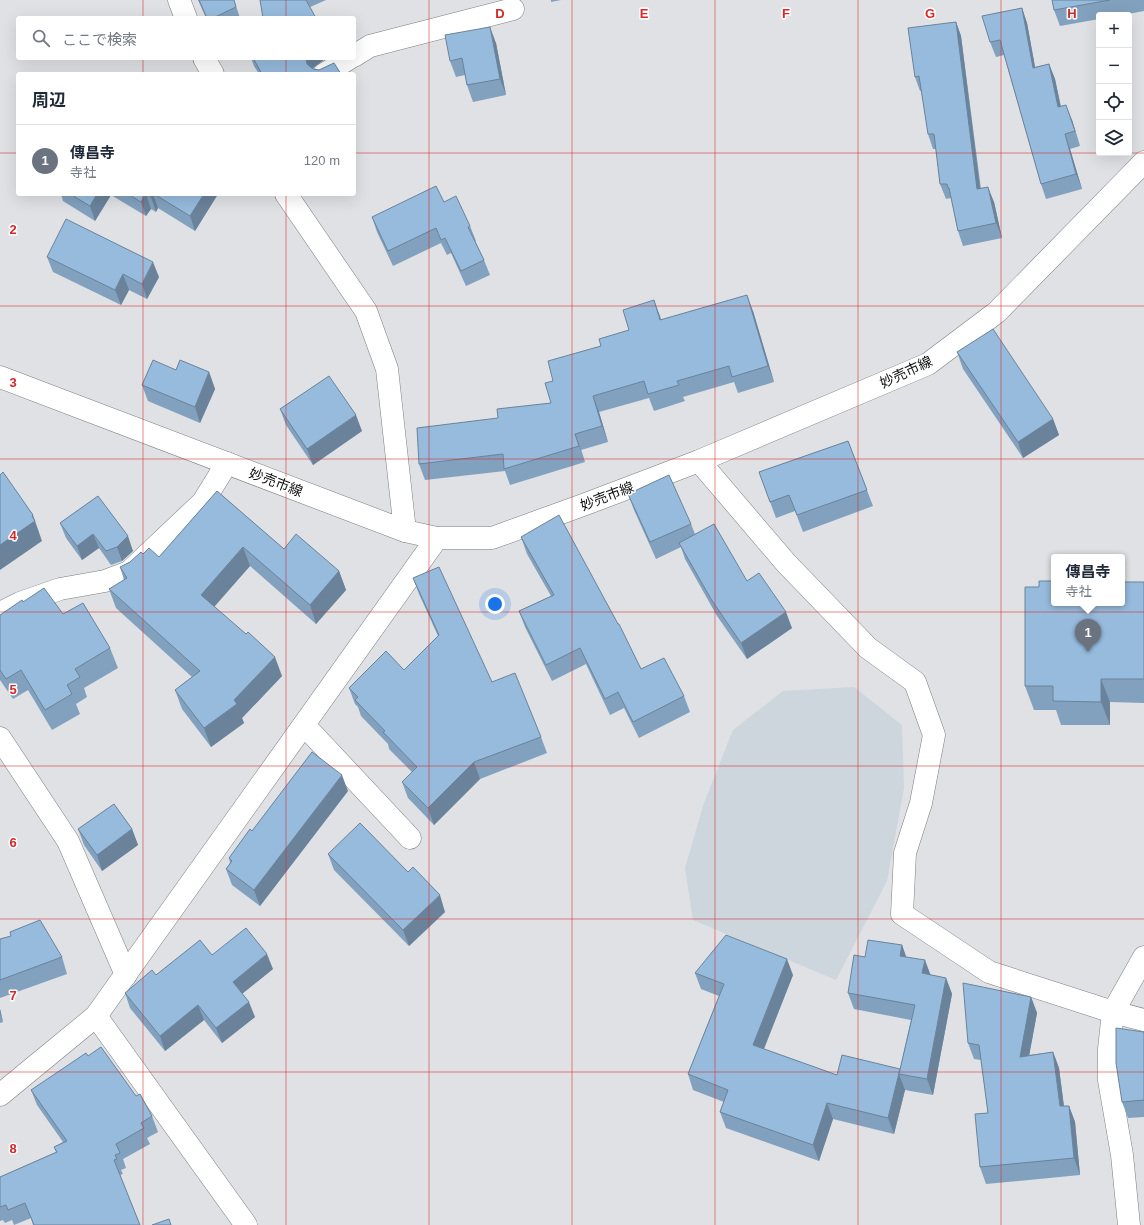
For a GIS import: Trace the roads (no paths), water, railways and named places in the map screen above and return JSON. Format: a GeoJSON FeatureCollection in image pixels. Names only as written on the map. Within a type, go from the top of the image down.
{"type":"FeatureCollection","features":[{"type":"Feature","properties":{"kind":"street"},"geometry":{"type":"LineString","coordinates":[[179,0],[185,16]]}},
{"type":"Feature","properties":{"kind":"street"},"geometry":{"type":"LineString","coordinates":[[356,55],[370,46],[513,9]]}},
{"type":"Feature","properties":{"kind":"street"},"geometry":{"type":"LineString","coordinates":[[205,60],[212,72]]}},
{"type":"Feature","properties":{"kind":"street"},"geometry":{"type":"LineString","coordinates":[[327,72],[347,60]]}},
{"type":"Feature","properties":{"kind":"street","name":"妙売市線"},"geometry":{"type":"LineString","coordinates":[[0,377],[405,531],[437,538],[492,538],[698,461],[928,364],[997,312],[1143,166]]}},
{"type":"Feature","properties":{"kind":"street"},"geometry":{"type":"LineString","coordinates":[[287,196],[366,312],[387,369],[405,531]]}},
{"type":"Feature","properties":{"kind":"street"},"geometry":{"type":"LineString","coordinates":[[698,461],[786,562],[868,648],[915,682],[934,735],[921,802],[905,853],[902,914],[988,972],[1113,1012],[1144,1020]]}},
{"type":"Feature","properties":{"kind":"street"},"geometry":{"type":"LineString","coordinates":[[0,613],[20,603],[60,590],[105,581],[129,572],[202,502],[227,463]]}},
{"type":"Feature","properties":{"kind":"street"},"geometry":{"type":"LineString","coordinates":[[0,1095],[96,1016],[437,538]]}},
{"type":"Feature","properties":{"kind":"street"},"geometry":{"type":"LineString","coordinates":[[304,725],[410,838]]}},
{"type":"Feature","properties":{"kind":"street"},"geometry":{"type":"LineString","coordinates":[[0,738],[68,841],[126,975]]}},
{"type":"Feature","properties":{"kind":"street"},"geometry":{"type":"LineString","coordinates":[[1130,1225],[1122,1155],[1109,1080],[1109,1049],[1113,1012],[1144,957]]}},
{"type":"Feature","properties":{"kind":"street"},"geometry":{"type":"LineString","coordinates":[[96,1016],[246,1225]]}},
{"type":"Feature","properties":{"kind":"place","name":"傳昌寺"},"geometry":{"type":"Point","coordinates":[1088,652]}}]}
